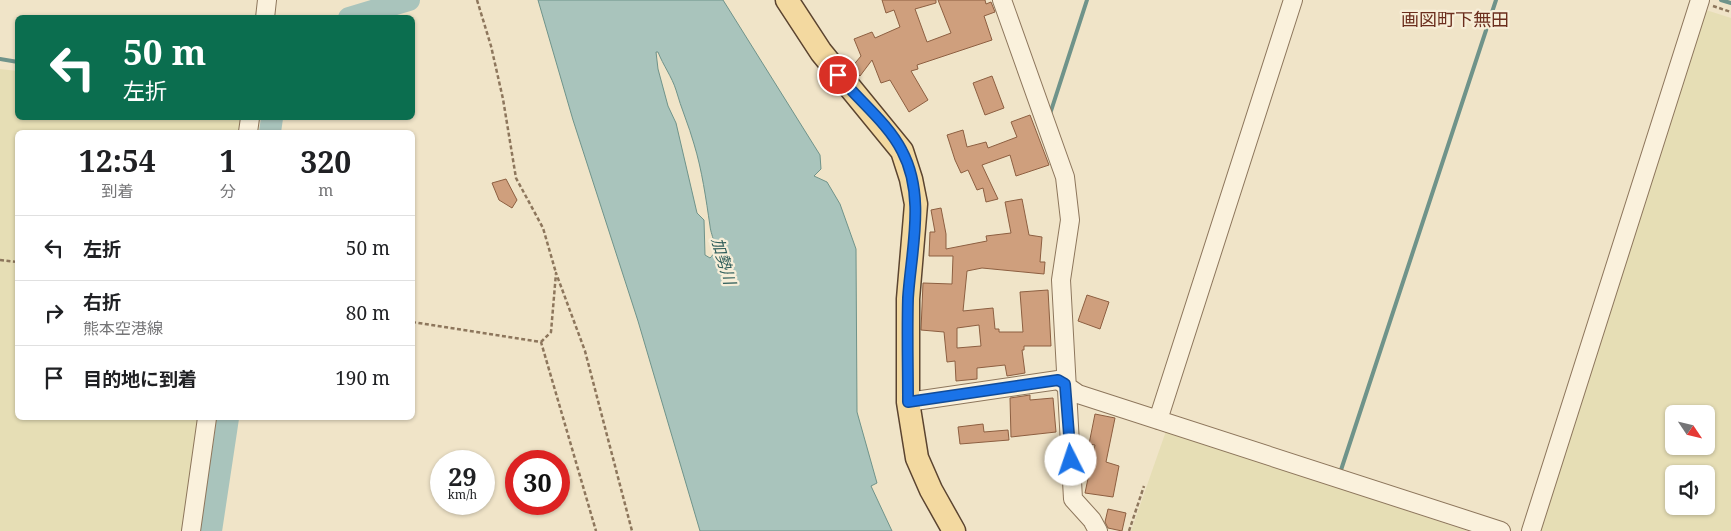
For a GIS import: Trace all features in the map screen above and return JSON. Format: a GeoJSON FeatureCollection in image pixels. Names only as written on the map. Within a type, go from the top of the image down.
{"type":"FeatureCollection","features":[{"type":"Feature","properties":{"kind":"main road"},"geometry":{"type":"LineString","coordinates":[[786,0],[820,52],[902,151],[911,179],[916,204],[908,299],[908,402],[917,458],[931,490],[954,531]]}},
{"type":"Feature","properties":{"kind":"street"},"geometry":{"type":"LineString","coordinates":[[265,15],[267,0]]}},
{"type":"Feature","properties":{"kind":"street"},"geometry":{"type":"LineString","coordinates":[[1002,0],[1065,177],[1070,220],[1061,280],[1065,384],[1073,499],[1092,520],[1098,531]]}},
{"type":"Feature","properties":{"kind":"street"},"geometry":{"type":"LineString","coordinates":[[1158,420],[1293,0]]}},
{"type":"Feature","properties":{"kind":"street"},"geometry":{"type":"LineString","coordinates":[[1531,531],[1698,1]]}},
{"type":"Feature","properties":{"kind":"street"},"geometry":{"type":"LineString","coordinates":[[908,402],[1058,380],[1078,394],[1501,531]]}},
{"type":"Feature","properties":{"kind":"street"},"geometry":{"type":"LineString","coordinates":[[191,531],[207,420]]}},
{"type":"Feature","properties":{"kind":"path"},"geometry":{"type":"LineString","coordinates":[[478,0],[491,46],[516,178],[543,228],[556,273],[585,351],[632,531]]}},
{"type":"Feature","properties":{"kind":"path"},"geometry":{"type":"LineString","coordinates":[[1698,1],[1731,12]]}},
{"type":"Feature","properties":{"kind":"path"},"geometry":{"type":"LineString","coordinates":[[0,260],[15,262]]}},
{"type":"Feature","properties":{"kind":"path"},"geometry":{"type":"LineString","coordinates":[[541,342],[550,332],[556,273]]}},
{"type":"Feature","properties":{"kind":"path"},"geometry":{"type":"LineString","coordinates":[[415,322],[541,342]]}},
{"type":"Feature","properties":{"kind":"path"},"geometry":{"type":"LineString","coordinates":[[541,342],[596,531]]}},
{"type":"Feature","properties":{"kind":"path"},"geometry":{"type":"LineString","coordinates":[[1129,531],[1144,486]]}},
{"type":"Feature","properties":{"kind":"shaded area"},"geometry":{"type":"Polygon","coordinates":[[[1706,10],[1731,18],[1731,531],[1538,531],[1706,10]]]}},
{"type":"Feature","properties":{"kind":"shaded area"},"geometry":{"type":"Polygon","coordinates":[[[0,69],[15,71],[15,120],[245,120],[242,130],[15,130],[15,420],[200,420],[183,531],[0,531],[0,69]]]}},
{"type":"Feature","properties":{"kind":"shaded area"},"geometry":{"type":"Polygon","coordinates":[[[1166,431],[1468,531],[1131,531],[1166,431]]]}},
{"type":"Feature","properties":{"kind":"water","name":"加勢川"},"geometry":{"type":"Polygon","coordinates":[[[538,0],[723,0],[820,155],[821,169],[814,176],[827,182],[840,204],[856,249],[857,412],[877,483],[871,486],[892,531],[700,531],[638,321],[573,120],[538,0]],[[656,52],[658,69],[668,106],[676,123],[697,213],[704,220],[705,255],[710,258],[715,247],[697,154],[674,85],[658,52],[656,52]]]}},
{"type":"Feature","properties":{"kind":"building"},"geometry":{"type":"Polygon","coordinates":[[[882,0],[936,0],[936,3],[915,9],[927,42],[951,33],[938,0],[985,0],[986,4],[991,2],[995,12],[984,16],[992,40],[917,65],[918,69],[911,71],[928,100],[909,112],[890,80],[881,83],[872,60],[860,76],[851,68],[861,56],[854,39],[872,32],[875,38],[900,27],[894,10],[886,13],[882,0]]]}},
{"type":"Feature","properties":{"kind":"building"},"geometry":{"type":"Polygon","coordinates":[[[992,76],[1004,108],[985,115],[973,83],[992,76]]]}},
{"type":"Feature","properties":{"kind":"building"},"geometry":{"type":"Polygon","coordinates":[[[1030,115],[1049,165],[1016,176],[1010,155],[982,165],[998,199],[986,202],[983,188],[977,190],[968,170],[961,173],[947,135],[963,130],[967,147],[986,142],[988,148],[1017,137],[1011,122],[1030,115]]]}},
{"type":"Feature","properties":{"kind":"building"},"geometry":{"type":"Polygon","coordinates":[[[506,179],[517,200],[512,208],[499,200],[492,183],[506,179]]]}},
{"type":"Feature","properties":{"kind":"building"},"geometry":{"type":"Polygon","coordinates":[[[1022,199],[1029,235],[1042,237],[1040,262],[1045,262],[1044,274],[982,268],[967,271],[963,311],[993,308],[995,329],[999,329],[999,332],[1023,332],[1020,292],[1048,290],[1051,346],[1024,346],[1024,350],[1022,350],[1025,373],[1007,376],[1005,365],[977,368],[977,379],[956,381],[955,361],[947,362],[944,332],[921,330],[923,283],[952,284],[953,256],[929,256],[930,232],[935,232],[931,210],[941,208],[946,234],[946,249],[987,241],[986,236],[1011,233],[1005,202],[1022,199]],[[979,325],[957,328],[957,348],[981,346],[979,325]]]}},
{"type":"Feature","properties":{"kind":"building"},"geometry":{"type":"Polygon","coordinates":[[[1087,295],[1109,302],[1100,329],[1078,321],[1087,295]]]}},
{"type":"Feature","properties":{"kind":"building"},"geometry":{"type":"Polygon","coordinates":[[[1030,395],[1030,400],[1053,398],[1056,432],[1011,437],[1010,398],[1030,395]]]}},
{"type":"Feature","properties":{"kind":"building"},"geometry":{"type":"Polygon","coordinates":[[[1095,414],[1115,418],[1106,462],[1119,466],[1113,497],[1085,493],[1095,445],[1089,444],[1095,414]]]}},
{"type":"Feature","properties":{"kind":"building"},"geometry":{"type":"Polygon","coordinates":[[[983,424],[984,432],[1008,430],[1009,440],[960,444],[958,427],[983,424]]]}},
{"type":"Feature","properties":{"kind":"building"},"geometry":{"type":"Polygon","coordinates":[[[1108,509],[1126,513],[1122,531],[1108,528],[1105,522],[1108,509]]]}},
{"type":"Feature","properties":{"kind":"waterway"},"geometry":{"type":"LineString","coordinates":[[359,15],[409,0]]}},
{"type":"Feature","properties":{"kind":"waterway"},"geometry":{"type":"LineString","coordinates":[[1050,114],[1087,0]]}},
{"type":"Feature","properties":{"kind":"waterway"},"geometry":{"type":"LineString","coordinates":[[1340,473],[1496,0]]}},
{"type":"Feature","properties":{"kind":"waterway"},"geometry":{"type":"LineString","coordinates":[[1721,0],[1731,3]]}},
{"type":"Feature","properties":{"kind":"waterway"},"geometry":{"type":"LineString","coordinates":[[0,59],[15,62]]}},
{"type":"Feature","properties":{"kind":"waterway"},"geometry":{"type":"LineString","coordinates":[[270,130],[272,120]]}},
{"type":"Feature","properties":{"kind":"waterway"},"geometry":{"type":"LineString","coordinates":[[211,531],[228,420]]}},
{"type":"Feature","properties":{"kind":"district","name":"画図町下無田"},"geometry":{"type":"Point","coordinates":[1455,20]}},
{"type":"Feature","properties":{"kind":"route"},"geometry":{"type":"LineString","coordinates":[[838,75],[874,114],[902,151],[911,179],[916,204],[908,299],[908,402],[1058,380],[1065,384],[1071,460]]}}]}
